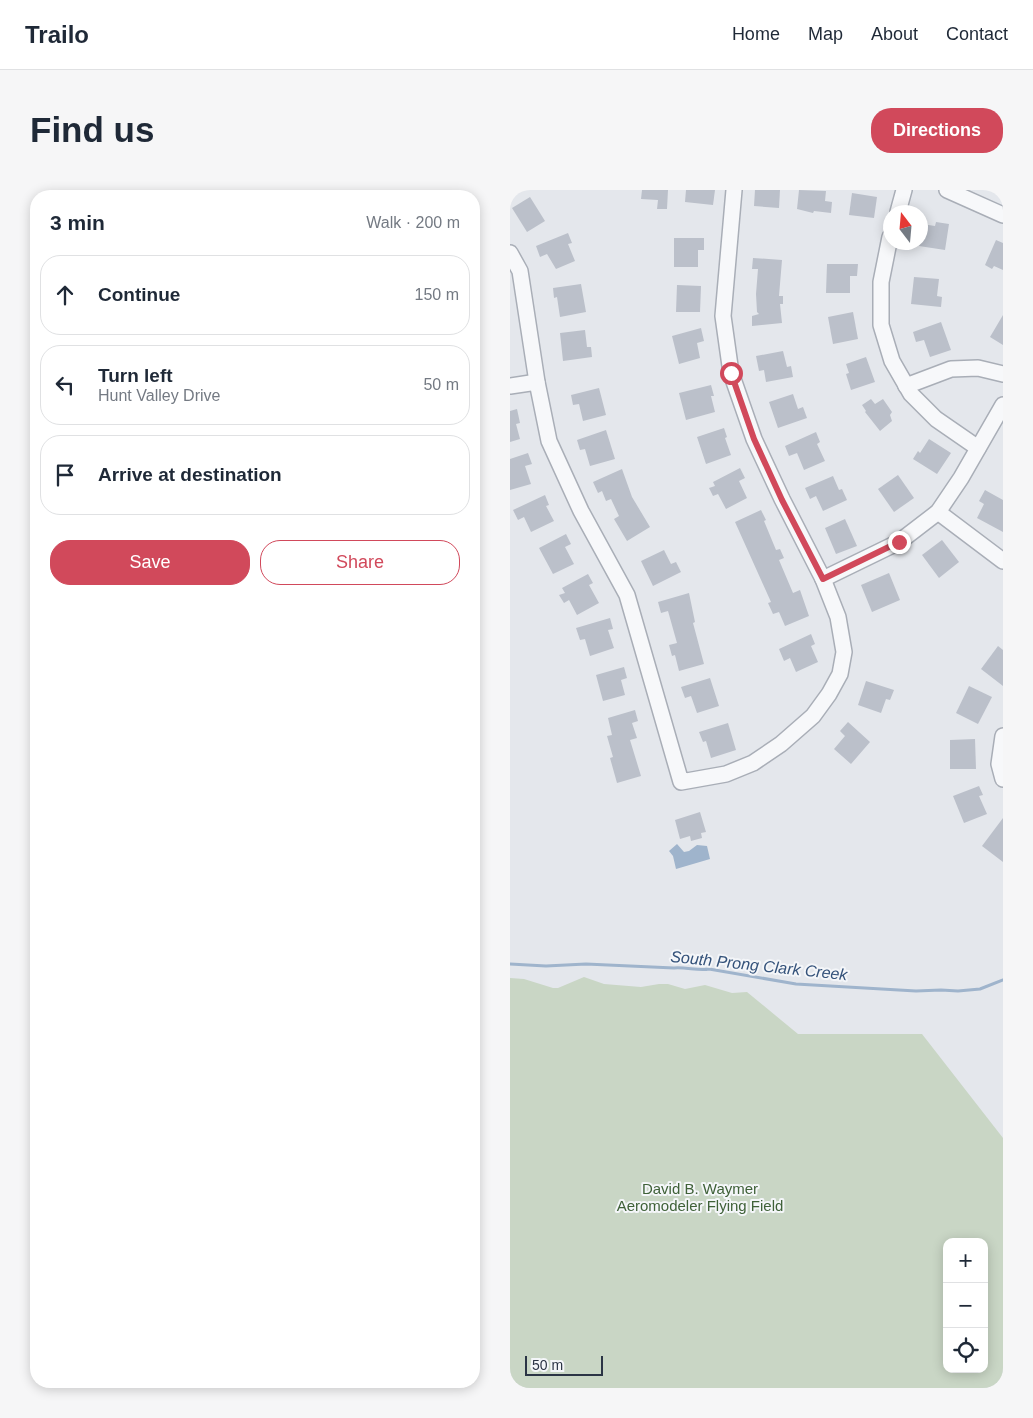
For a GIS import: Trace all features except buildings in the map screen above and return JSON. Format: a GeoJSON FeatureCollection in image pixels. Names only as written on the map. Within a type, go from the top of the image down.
{"type":"FeatureCollection","features":[{"type":"Feature","properties":{"kind":"street"},"geometry":{"type":"LineString","coordinates":[[510,253],[520,271],[537,382],[549,441],[562,473],[627,595],[681,782],[726,774],[753,763],[781,744],[813,716],[829,694],[840,674],[844,652],[838,617],[823,579],[782,500],[754,439],[731,373],[723,316],[734,190]]}},
{"type":"Feature","properties":{"kind":"street"},"geometry":{"type":"LineString","coordinates":[[900,205],[904,190]]}},
{"type":"Feature","properties":{"kind":"street"},"geometry":{"type":"LineString","coordinates":[[947,190],[1003,215]]}},
{"type":"Feature","properties":{"kind":"street"},"geometry":{"type":"LineString","coordinates":[[888,250],[881,282],[881,325],[892,361],[911,394],[936,419],[978,448]]}},
{"type":"Feature","properties":{"kind":"street"},"geometry":{"type":"LineString","coordinates":[[906,386],[952,369],[978,368],[1003,374]]}},
{"type":"Feature","properties":{"kind":"street"},"geometry":{"type":"LineString","coordinates":[[510,386],[537,382]]}},
{"type":"Feature","properties":{"kind":"street"},"geometry":{"type":"LineString","coordinates":[[823,579],[899,542],[938,512],[961,478],[1003,404]]}},
{"type":"Feature","properties":{"kind":"street"},"geometry":{"type":"LineString","coordinates":[[938,512],[1003,561]]}},
{"type":"Feature","properties":{"kind":"street"},"geometry":{"type":"LineString","coordinates":[[1003,736],[999,764],[1003,778]]}},
{"type":"Feature","properties":{"kind":"green space","name":"David B. Waymer Aeromodeler Flying Field"},"geometry":{"type":"Polygon","coordinates":[[[584,977],[604,984],[641,987],[668,984],[685,989],[705,985],[732,993],[747,992],[798,1034],[922,1034],[1003,1138],[1003,1388],[510,1388],[510,978],[524,979],[558,988],[584,977]]]}},
{"type":"Feature","properties":{"kind":"water"},"geometry":{"type":"Polygon","coordinates":[[[677,844],[684,852],[697,845],[707,846],[710,859],[676,869],[673,856],[669,851],[677,844]]]}},
{"type":"Feature","properties":{"kind":"waterway","name":"South Prong Clark Creek"},"geometry":{"type":"LineString","coordinates":[[510,964],[546,966],[586,964],[709,969],[796,984],[916,991],[980,989],[1003,980]]}},
{"type":"Feature","properties":{"kind":"route"},"geometry":{"type":"LineString","coordinates":[[731,373],[754,439],[782,500],[823,579],[899,542]]}}]}
